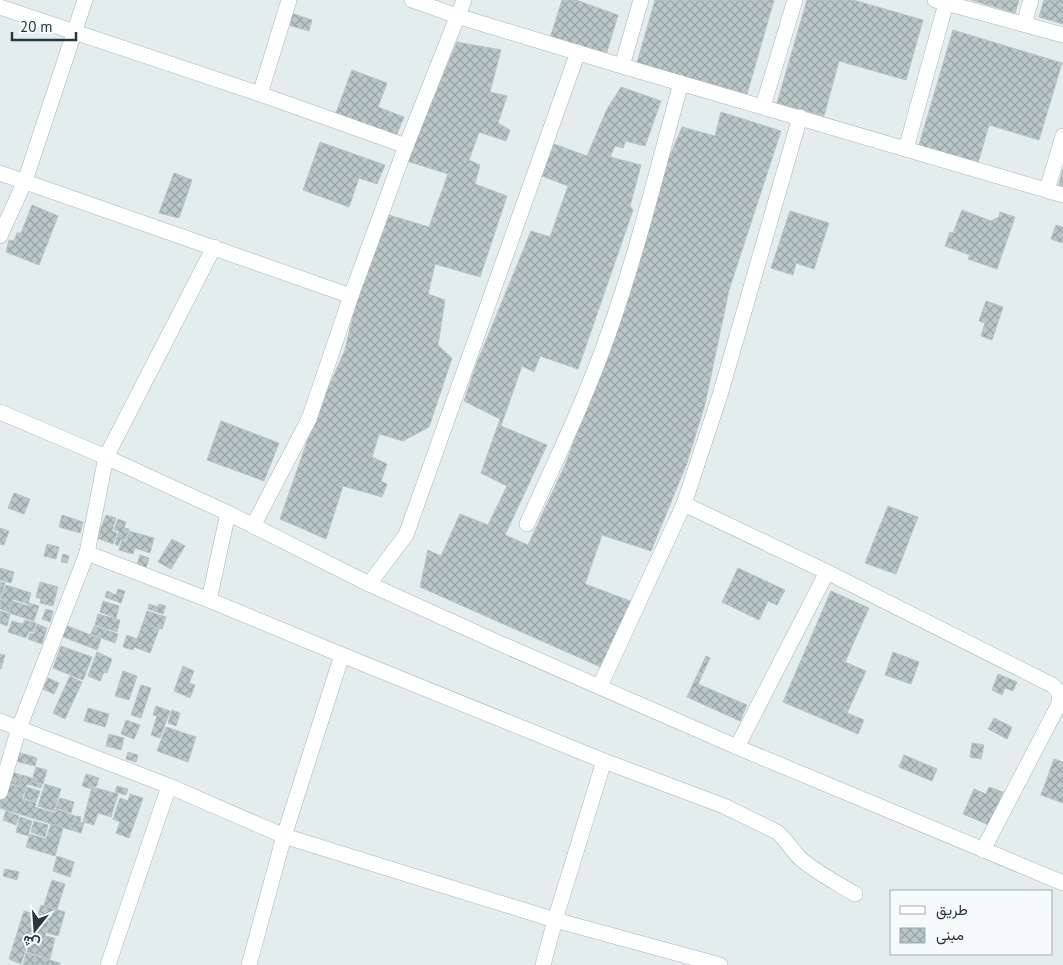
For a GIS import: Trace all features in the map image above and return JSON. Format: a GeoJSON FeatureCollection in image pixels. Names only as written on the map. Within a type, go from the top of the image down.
{"type":"FeatureCollection","features":[{"type":"Feature","properties":{"kind":"street"},"geometry":{"type":"LineString","coordinates":[[0,236],[25,181],[85,0]]}},
{"type":"Feature","properties":{"kind":"street"},"geometry":{"type":"LineString","coordinates":[[260,94],[289,0]]}},
{"type":"Feature","properties":{"kind":"street"},"geometry":{"type":"LineString","coordinates":[[412,0],[622,66],[1063,195]]}},
{"type":"Feature","properties":{"kind":"street"},"geometry":{"type":"LineString","coordinates":[[253,526],[309,419],[351,296],[406,146],[464,0]]}},
{"type":"Feature","properties":{"kind":"street"},"geometry":{"type":"LineString","coordinates":[[622,66],[642,0]]}},
{"type":"Feature","properties":{"kind":"street"},"geometry":{"type":"LineString","coordinates":[[763,106],[795,0]]}},
{"type":"Feature","properties":{"kind":"street"},"geometry":{"type":"LineString","coordinates":[[1024,24],[1031,0]]}},
{"type":"Feature","properties":{"kind":"street"},"geometry":{"type":"LineString","coordinates":[[906,149],[941,2],[1063,35]]}},
{"type":"Feature","properties":{"kind":"street"},"geometry":{"type":"LineString","coordinates":[[0,7],[260,94],[406,146]]}},
{"type":"Feature","properties":{"kind":"street"},"geometry":{"type":"LineString","coordinates":[[369,584],[406,535],[578,52]]}},
{"type":"Feature","properties":{"kind":"street"},"geometry":{"type":"LineString","coordinates":[[526,524],[586,394],[610,331],[642,227],[681,83]]}},
{"type":"Feature","properties":{"kind":"street"},"geometry":{"type":"LineString","coordinates":[[600,686],[684,504],[720,395],[800,117]]}},
{"type":"Feature","properties":{"kind":"street"},"geometry":{"type":"LineString","coordinates":[[1047,190],[1063,136]]}},
{"type":"Feature","properties":{"kind":"street"},"geometry":{"type":"LineString","coordinates":[[0,172],[351,296]]}},
{"type":"Feature","properties":{"kind":"street"},"geometry":{"type":"LineString","coordinates":[[0,792],[19,728],[87,553],[106,457],[214,247]]}},
{"type":"Feature","properties":{"kind":"street"},"geometry":{"type":"LineString","coordinates":[[0,412],[106,457],[228,513],[369,584],[737,747],[1063,883]]}},
{"type":"Feature","properties":{"kind":"street"},"geometry":{"type":"LineString","coordinates":[[684,504],[827,572],[1052,685],[1058,690],[1060,695],[1059,704],[982,850]]}},
{"type":"Feature","properties":{"kind":"street"},"geometry":{"type":"LineString","coordinates":[[209,600],[228,513]]}},
{"type":"Feature","properties":{"kind":"street"},"geometry":{"type":"LineString","coordinates":[[87,553],[209,600],[342,656],[604,761],[724,806],[754,820],[784,838],[799,858],[855,894]]}},
{"type":"Feature","properties":{"kind":"street"},"geometry":{"type":"LineString","coordinates":[[737,747],[827,572]]}},
{"type":"Feature","properties":{"kind":"street"},"geometry":{"type":"LineString","coordinates":[[249,965],[284,836],[342,656]]}},
{"type":"Feature","properties":{"kind":"street"},"geometry":{"type":"LineString","coordinates":[[0,722],[169,786],[284,836],[555,920],[720,965]]}},
{"type":"Feature","properties":{"kind":"street"},"geometry":{"type":"LineString","coordinates":[[543,965],[604,761]]}},
{"type":"Feature","properties":{"kind":"street"},"geometry":{"type":"LineString","coordinates":[[108,965],[169,786]]}},
{"type":"Feature","properties":{"kind":"building"},"geometry":{"type":"Polygon","coordinates":[[[562,0],[576,0],[618,15],[606,55],[550,38],[562,0]]]}},
{"type":"Feature","properties":{"kind":"building"},"geometry":{"type":"Polygon","coordinates":[[[655,0],[774,0],[747,94],[637,63],[655,0]]]}},
{"type":"Feature","properties":{"kind":"building"},"geometry":{"type":"Polygon","coordinates":[[[807,0],[853,0],[923,20],[906,80],[839,61],[824,116],[777,103],[807,0]]]}},
{"type":"Feature","properties":{"kind":"building"},"geometry":{"type":"Polygon","coordinates":[[[971,0],[1019,0],[1015,13],[971,0]]]}},
{"type":"Feature","properties":{"kind":"building"},"geometry":{"type":"Polygon","coordinates":[[[1044,0],[1063,0],[1063,24],[1039,17],[1044,0]]]}},
{"type":"Feature","properties":{"kind":"building"},"geometry":{"type":"Polygon","coordinates":[[[291,13],[312,20],[309,31],[288,25],[291,13]]]}},
{"type":"Feature","properties":{"kind":"building"},"geometry":{"type":"Polygon","coordinates":[[[953,30],[1062,63],[1039,140],[989,125],[978,163],[919,145],[953,30]]]}},
{"type":"Feature","properties":{"kind":"building"},"geometry":{"type":"Polygon","coordinates":[[[457,42],[501,50],[490,92],[507,96],[498,123],[510,130],[506,141],[479,132],[469,160],[480,165],[475,184],[507,196],[480,277],[435,264],[428,294],[445,300],[438,345],[452,358],[429,427],[403,441],[379,434],[372,457],[387,464],[381,481],[387,484],[382,497],[343,486],[326,539],[280,519],[317,413],[345,350],[356,302],[389,215],[429,227],[448,174],[407,161],[457,42]]]}},
{"type":"Feature","properties":{"kind":"building"},"geometry":{"type":"Polygon","coordinates":[[[352,70],[387,83],[378,107],[404,117],[396,136],[336,113],[352,70]]]}},
{"type":"Feature","properties":{"kind":"building"},"geometry":{"type":"Polygon","coordinates":[[[621,87],[661,101],[645,146],[626,141],[623,148],[615,146],[610,157],[641,165],[630,206],[633,210],[578,369],[540,356],[534,372],[522,366],[501,426],[547,445],[505,535],[528,545],[565,465],[608,351],[659,181],[682,127],[715,136],[721,112],[781,131],[729,290],[705,404],[687,463],[651,551],[602,535],[585,584],[633,602],[605,669],[420,587],[428,550],[441,556],[460,514],[488,525],[507,486],[481,473],[500,419],[464,401],[476,365],[531,231],[550,237],[568,186],[542,176],[554,144],[587,156],[607,109],[621,87]]]}},
{"type":"Feature","properties":{"kind":"building"},"geometry":{"type":"Polygon","coordinates":[[[320,142],[385,165],[377,184],[359,178],[349,207],[303,190],[320,142]]]}},
{"type":"Feature","properties":{"kind":"building"},"geometry":{"type":"Polygon","coordinates":[[[1063,169],[1063,188],[1058,187],[1063,169]]]}},
{"type":"Feature","properties":{"kind":"building"},"geometry":{"type":"Polygon","coordinates":[[[174,173],[192,180],[179,218],[159,213],[174,173]]]}},
{"type":"Feature","properties":{"kind":"building"},"geometry":{"type":"Polygon","coordinates":[[[32,205],[58,216],[39,265],[6,252],[9,240],[14,241],[17,233],[21,233],[32,205]]]}},
{"type":"Feature","properties":{"kind":"building"},"geometry":{"type":"Polygon","coordinates":[[[962,210],[991,221],[999,217],[1000,212],[1015,217],[997,269],[968,259],[970,255],[945,246],[950,232],[953,233],[962,210]]]}},
{"type":"Feature","properties":{"kind":"building"},"geometry":{"type":"Polygon","coordinates":[[[790,211],[829,223],[814,269],[796,263],[793,275],[771,268],[790,211]]]}},
{"type":"Feature","properties":{"kind":"building"},"geometry":{"type":"Polygon","coordinates":[[[1056,225],[1063,227],[1062,243],[1051,239],[1056,225]]]}},
{"type":"Feature","properties":{"kind":"building"},"geometry":{"type":"Polygon","coordinates":[[[986,301],[1003,307],[992,340],[981,336],[985,323],[979,321],[986,301]]]}},
{"type":"Feature","properties":{"kind":"building"},"geometry":{"type":"Polygon","coordinates":[[[221,421],[279,443],[264,481],[207,460],[221,421]]]}},
{"type":"Feature","properties":{"kind":"building"},"geometry":{"type":"Polygon","coordinates":[[[14,493],[30,499],[24,514],[8,508],[14,493]]]}},
{"type":"Feature","properties":{"kind":"building"},"geometry":{"type":"Polygon","coordinates":[[[888,506],[918,517],[896,574],[865,563],[888,506]]]}},
{"type":"Feature","properties":{"kind":"building"},"geometry":{"type":"Polygon","coordinates":[[[62,515],[83,522],[80,533],[59,527],[62,515]]]}},
{"type":"Feature","properties":{"kind":"building"},"geometry":{"type":"Polygon","coordinates":[[[106,515],[116,518],[112,531],[117,533],[113,544],[97,538],[106,515]]]}},
{"type":"Feature","properties":{"kind":"building"},"geometry":{"type":"Polygon","coordinates":[[[118,519],[126,522],[124,528],[129,529],[125,540],[121,539],[118,546],[115,544],[119,531],[114,530],[118,519]]]}},
{"type":"Feature","properties":{"kind":"building"},"geometry":{"type":"Polygon","coordinates":[[[0,528],[9,531],[4,545],[0,544],[0,528]]]}},
{"type":"Feature","properties":{"kind":"building"},"geometry":{"type":"Polygon","coordinates":[[[129,531],[154,538],[150,553],[135,548],[133,554],[119,550],[122,540],[126,542],[129,531]]]}},
{"type":"Feature","properties":{"kind":"building"},"geometry":{"type":"Polygon","coordinates":[[[172,539],[185,546],[171,569],[158,562],[172,539]]]}},
{"type":"Feature","properties":{"kind":"building"},"geometry":{"type":"Polygon","coordinates":[[[47,544],[59,547],[56,559],[44,556],[47,544]]]}},
{"type":"Feature","properties":{"kind":"building"},"geometry":{"type":"Polygon","coordinates":[[[63,554],[69,556],[67,563],[61,562],[63,554]]]}},
{"type":"Feature","properties":{"kind":"building"},"geometry":{"type":"Polygon","coordinates":[[[140,555],[149,558],[146,568],[137,565],[140,555]]]}},
{"type":"Feature","properties":{"kind":"building"},"geometry":{"type":"Polygon","coordinates":[[[0,568],[14,572],[11,583],[0,580],[0,568]]]}},
{"type":"Feature","properties":{"kind":"building"},"geometry":{"type":"Polygon","coordinates":[[[738,568],[785,590],[777,605],[768,601],[759,620],[722,602],[738,568]]]}},
{"type":"Feature","properties":{"kind":"building"},"geometry":{"type":"Polygon","coordinates":[[[0,582],[5,583],[0,599],[0,582]]]}},
{"type":"Feature","properties":{"kind":"building"},"geometry":{"type":"Polygon","coordinates":[[[40,582],[58,587],[53,606],[40,603],[41,599],[36,597],[40,582]]]}},
{"type":"Feature","properties":{"kind":"building"},"geometry":{"type":"Polygon","coordinates":[[[6,585],[31,593],[28,604],[13,599],[9,612],[0,609],[0,602],[6,585]]]}},
{"type":"Feature","properties":{"kind":"building"},"geometry":{"type":"Polygon","coordinates":[[[118,589],[125,591],[121,603],[105,597],[107,591],[116,595],[118,589]]]}},
{"type":"Feature","properties":{"kind":"building"},"geometry":{"type":"Polygon","coordinates":[[[831,591],[869,608],[845,662],[866,671],[847,713],[864,720],[858,734],[783,702],[831,591]]]}},
{"type":"Feature","properties":{"kind":"building"},"geometry":{"type":"Polygon","coordinates":[[[13,601],[28,606],[29,603],[39,606],[34,621],[9,613],[13,601]]]}},
{"type":"Feature","properties":{"kind":"building"},"geometry":{"type":"Polygon","coordinates":[[[103,601],[119,606],[116,618],[100,612],[103,601]]]}},
{"type":"Feature","properties":{"kind":"building"},"geometry":{"type":"Polygon","coordinates":[[[149,604],[158,607],[159,604],[166,606],[163,614],[148,609],[149,604]]]}},
{"type":"Feature","properties":{"kind":"building"},"geometry":{"type":"Polygon","coordinates":[[[46,609],[53,611],[50,622],[42,619],[46,609]]]}},
{"type":"Feature","properties":{"kind":"building"},"geometry":{"type":"Polygon","coordinates":[[[0,611],[10,614],[7,626],[0,623],[0,611]]]}},
{"type":"Feature","properties":{"kind":"building"},"geometry":{"type":"Polygon","coordinates":[[[147,611],[166,617],[162,629],[143,623],[147,611]]]}},
{"type":"Feature","properties":{"kind":"building"},"geometry":{"type":"Polygon","coordinates":[[[98,614],[120,620],[117,632],[95,625],[98,614]]]}},
{"type":"Feature","properties":{"kind":"building"},"geometry":{"type":"Polygon","coordinates":[[[25,620],[36,623],[33,632],[29,631],[26,638],[8,632],[12,621],[23,624],[25,620]]]}},
{"type":"Feature","properties":{"kind":"building"},"geometry":{"type":"Polygon","coordinates":[[[143,623],[159,629],[150,653],[134,647],[133,650],[123,647],[127,635],[137,639],[143,623]]]}},
{"type":"Feature","properties":{"kind":"building"},"geometry":{"type":"Polygon","coordinates":[[[37,624],[47,628],[42,644],[28,639],[30,633],[34,634],[37,624]]]}},
{"type":"Feature","properties":{"kind":"building"},"geometry":{"type":"Polygon","coordinates":[[[65,625],[101,639],[97,650],[61,636],[65,625]]]}},
{"type":"Feature","properties":{"kind":"building"},"geometry":{"type":"Polygon","coordinates":[[[94,626],[118,634],[115,643],[91,634],[94,626]]]}},
{"type":"Feature","properties":{"kind":"building"},"geometry":{"type":"Polygon","coordinates":[[[61,646],[92,657],[83,680],[53,668],[61,646]]]}},
{"type":"Feature","properties":{"kind":"building"},"geometry":{"type":"Polygon","coordinates":[[[97,652],[112,659],[107,673],[104,672],[100,681],[88,676],[97,652]]]}},
{"type":"Feature","properties":{"kind":"building"},"geometry":{"type":"Polygon","coordinates":[[[893,652],[919,662],[911,684],[885,675],[893,652]]]}},
{"type":"Feature","properties":{"kind":"building"},"geometry":{"type":"Polygon","coordinates":[[[0,654],[5,655],[1,669],[0,669],[0,654]]]}},
{"type":"Feature","properties":{"kind":"building"},"geometry":{"type":"Polygon","coordinates":[[[706,656],[710,658],[698,684],[747,705],[740,721],[687,697],[706,656]]]}},
{"type":"Feature","properties":{"kind":"building"},"geometry":{"type":"Polygon","coordinates":[[[183,666],[194,671],[189,683],[195,685],[190,698],[174,691],[183,666]]]}},
{"type":"Feature","properties":{"kind":"building"},"geometry":{"type":"Polygon","coordinates":[[[123,671],[137,676],[129,700],[115,696],[123,671]]]}},
{"type":"Feature","properties":{"kind":"building"},"geometry":{"type":"Polygon","coordinates":[[[998,674],[1017,682],[1013,691],[1005,688],[1002,695],[992,690],[998,674]]]}},
{"type":"Feature","properties":{"kind":"building"},"geometry":{"type":"Polygon","coordinates":[[[70,676],[82,682],[65,719],[53,713],[70,676]]]}},
{"type":"Feature","properties":{"kind":"building"},"geometry":{"type":"Polygon","coordinates":[[[48,678],[59,683],[54,694],[43,689],[48,678]]]}},
{"type":"Feature","properties":{"kind":"building"},"geometry":{"type":"Polygon","coordinates":[[[141,685],[151,688],[141,718],[131,715],[141,685]]]}},
{"type":"Feature","properties":{"kind":"building"},"geometry":{"type":"Polygon","coordinates":[[[156,706],[170,711],[160,738],[151,735],[157,716],[153,715],[156,706]]]}},
{"type":"Feature","properties":{"kind":"building"},"geometry":{"type":"Polygon","coordinates":[[[88,708],[109,714],[105,727],[84,721],[88,708]]]}},
{"type":"Feature","properties":{"kind":"building"},"geometry":{"type":"Polygon","coordinates":[[[172,710],[180,713],[176,726],[168,723],[172,710]]]}},
{"type":"Feature","properties":{"kind":"building"},"geometry":{"type":"Polygon","coordinates":[[[994,718],[1012,727],[1007,739],[988,729],[994,718]]]}},
{"type":"Feature","properties":{"kind":"building"},"geometry":{"type":"Polygon","coordinates":[[[126,720],[140,725],[134,739],[121,734],[126,720]]]}},
{"type":"Feature","properties":{"kind":"building"},"geometry":{"type":"Polygon","coordinates":[[[166,727],[196,737],[188,762],[157,751],[166,727]]]}},
{"type":"Feature","properties":{"kind":"building"},"geometry":{"type":"Polygon","coordinates":[[[109,734],[124,738],[121,750],[106,746],[109,734]]]}},
{"type":"Feature","properties":{"kind":"building"},"geometry":{"type":"Polygon","coordinates":[[[972,743],[984,745],[981,759],[970,757],[972,743]]]}},
{"type":"Feature","properties":{"kind":"building"},"geometry":{"type":"Polygon","coordinates":[[[18,752],[37,758],[35,766],[15,761],[18,752]]]}},
{"type":"Feature","properties":{"kind":"building"},"geometry":{"type":"Polygon","coordinates":[[[128,752],[138,755],[136,762],[126,759],[128,752]]]}},
{"type":"Feature","properties":{"kind":"building"},"geometry":{"type":"Polygon","coordinates":[[[904,755],[937,769],[932,781],[899,767],[904,755]]]}},
{"type":"Feature","properties":{"kind":"building"},"geometry":{"type":"Polygon","coordinates":[[[1054,759],[1063,762],[1063,803],[1041,795],[1054,759]]]}},
{"type":"Feature","properties":{"kind":"building"},"geometry":{"type":"Polygon","coordinates":[[[36,767],[47,770],[43,784],[32,781],[36,767]]]}},
{"type":"Feature","properties":{"kind":"building"},"geometry":{"type":"Polygon","coordinates":[[[12,772],[21,775],[18,786],[9,783],[12,772]]]}},
{"type":"Feature","properties":{"kind":"building"},"geometry":{"type":"Polygon","coordinates":[[[86,774],[99,778],[96,787],[92,786],[91,789],[82,786],[86,774]]]}},
{"type":"Feature","properties":{"kind":"building"},"geometry":{"type":"Polygon","coordinates":[[[22,775],[32,778],[31,781],[42,785],[41,788],[27,784],[22,799],[36,803],[35,807],[55,813],[56,809],[75,816],[71,830],[0,808],[0,800],[6,783],[18,787],[22,775]]]}},
{"type":"Feature","properties":{"kind":"building"},"geometry":{"type":"Polygon","coordinates":[[[45,784],[61,789],[54,811],[38,806],[45,784]]]}},
{"type":"Feature","properties":{"kind":"building"},"geometry":{"type":"Polygon","coordinates":[[[117,786],[128,789],[126,795],[115,792],[117,786]]]}},
{"type":"Feature","properties":{"kind":"building"},"geometry":{"type":"Polygon","coordinates":[[[27,787],[40,791],[36,802],[24,798],[27,787]]]}},
{"type":"Feature","properties":{"kind":"building"},"geometry":{"type":"Polygon","coordinates":[[[92,787],[118,794],[111,817],[98,813],[94,825],[83,822],[92,787]]]}},
{"type":"Feature","properties":{"kind":"building"},"geometry":{"type":"Polygon","coordinates":[[[989,787],[1003,792],[989,825],[963,814],[974,789],[986,794],[989,787]]]}},
{"type":"Feature","properties":{"kind":"building"},"geometry":{"type":"Polygon","coordinates":[[[130,794],[143,798],[129,838],[116,833],[120,822],[113,819],[120,798],[128,801],[130,794]]]}},
{"type":"Feature","properties":{"kind":"building"},"geometry":{"type":"Polygon","coordinates":[[[60,798],[74,802],[71,813],[56,808],[60,798]]]}},
{"type":"Feature","properties":{"kind":"building"},"geometry":{"type":"Polygon","coordinates":[[[6,811],[19,816],[16,825],[3,820],[6,811]]]}},
{"type":"Feature","properties":{"kind":"building"},"geometry":{"type":"Polygon","coordinates":[[[76,816],[81,817],[80,822],[84,823],[81,833],[71,830],[76,816]]]}},
{"type":"Feature","properties":{"kind":"building"},"geometry":{"type":"Polygon","coordinates":[[[20,817],[32,821],[28,836],[16,832],[20,817]]]}},
{"type":"Feature","properties":{"kind":"building"},"geometry":{"type":"Polygon","coordinates":[[[34,821],[48,825],[45,837],[31,832],[34,821]]]}},
{"type":"Feature","properties":{"kind":"building"},"geometry":{"type":"Polygon","coordinates":[[[51,824],[63,828],[55,856],[26,847],[30,834],[46,839],[51,824]]]}},
{"type":"Feature","properties":{"kind":"building"},"geometry":{"type":"Polygon","coordinates":[[[57,856],[74,862],[70,877],[53,871],[57,856]]]}},
{"type":"Feature","properties":{"kind":"building"},"geometry":{"type":"Polygon","coordinates":[[[5,869],[19,872],[17,880],[3,876],[5,869]]]}},
{"type":"Feature","properties":{"kind":"building"},"geometry":{"type":"Polygon","coordinates":[[[52,880],[65,884],[57,909],[44,905],[52,880]]]}},
{"type":"Feature","properties":{"kind":"building"},"geometry":{"type":"Polygon","coordinates":[[[41,905],[65,912],[58,936],[47,933],[50,921],[37,917],[41,905]]]}},
{"type":"Feature","properties":{"kind":"building"},"geometry":{"type":"Polygon","coordinates":[[[24,911],[37,915],[21,964],[9,959],[24,911]]]}},
{"type":"Feature","properties":{"kind":"building"},"geometry":{"type":"Polygon","coordinates":[[[36,919],[49,922],[45,936],[55,938],[50,959],[27,952],[36,919]]]}},
{"type":"Feature","properties":{"kind":"building"},"geometry":{"type":"Polygon","coordinates":[[[26,953],[60,963],[60,965],[23,965],[26,953]]]}}]}
